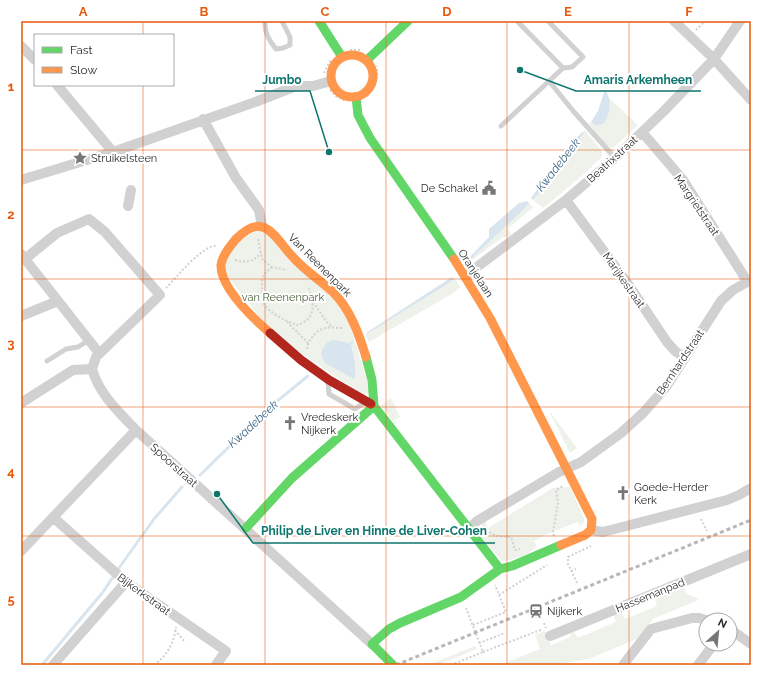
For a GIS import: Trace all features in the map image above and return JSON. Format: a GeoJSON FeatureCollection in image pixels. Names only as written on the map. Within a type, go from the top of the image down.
{"type":"FeatureCollection","features":[{"type":"Feature","properties":{"kind":"street"},"geometry":{"type":"LineString","coordinates":[[319,21],[340,55]]}},
{"type":"Feature","properties":{"kind":"street"},"geometry":{"type":"LineString","coordinates":[[368,59],[408,21]]}},
{"type":"Feature","properties":{"kind":"street"},"geometry":{"type":"LineString","coordinates":[[674,21],[714,59],[751,100]]}},
{"type":"Feature","properties":{"kind":"street","name":"Beatrixstraat"},"geometry":{"type":"LineString","coordinates":[[465,276],[566,200],[614,158],[642,132],[714,59],[740,21]]}},
{"type":"Feature","properties":{"kind":"street"},"geometry":{"type":"LineString","coordinates":[[21,46],[34,59]]}},
{"type":"Feature","properties":{"kind":"street"},"geometry":{"type":"LineString","coordinates":[[328,82],[339,93],[356,99],[368,91],[371,85],[373,72],[368,59],[358,55],[340,55]]}},
{"type":"Feature","properties":{"kind":"street"},"geometry":{"type":"LineString","coordinates":[[328,82],[334,63],[340,55]]}},
{"type":"Feature","properties":{"kind":"street"},"geometry":{"type":"LineString","coordinates":[[21,180],[203,124],[296,86],[313,86],[328,82]]}},
{"type":"Feature","properties":{"kind":"street"},"geometry":{"type":"LineString","coordinates":[[58,86],[113,152],[123,156]]}},
{"type":"Feature","properties":{"kind":"street","name":"Oranjelaan"},"geometry":{"type":"LineString","coordinates":[[356,99],[358,115],[370,138],[465,276],[490,318],[563,471],[592,519],[591,530]]}},
{"type":"Feature","properties":{"kind":"street"},"geometry":{"type":"LineString","coordinates":[[203,124],[234,180],[259,210],[259,227],[248,229],[237,238],[226,254],[221,267],[224,282],[250,314],[305,364],[370,403],[500,569]]}},
{"type":"Feature","properties":{"kind":"street","name":"Margrietstraat"},"geometry":{"type":"LineString","coordinates":[[642,132],[683,180],[749,281]]}},
{"type":"Feature","properties":{"kind":"street"},"geometry":{"type":"LineString","coordinates":[[128,206],[130,190]]}},
{"type":"Feature","properties":{"kind":"street","name":"Marijkestraat"},"geometry":{"type":"LineString","coordinates":[[566,200],[628,284],[667,342],[685,358]]}},
{"type":"Feature","properties":{"kind":"street"},"geometry":{"type":"LineString","coordinates":[[21,403],[73,370],[92,369],[99,353],[160,295],[105,232],[89,219],[57,233],[23,256],[99,353]]}},
{"type":"Feature","properties":{"kind":"street","name":"Van Reenenpark"},"geometry":{"type":"LineString","coordinates":[[259,227],[268,229],[293,259],[336,296],[343,305],[366,356],[371,373],[374,393],[370,403]]}},
{"type":"Feature","properties":{"kind":"street","name":"Bernhardstraat"},"geometry":{"type":"LineString","coordinates":[[469,529],[477,521],[581,462],[621,434],[666,387],[721,301],[730,292],[749,281]]}},
{"type":"Feature","properties":{"kind":"street"},"geometry":{"type":"LineString","coordinates":[[21,316],[58,301]]}},
{"type":"Feature","properties":{"kind":"street","name":"Spoorstraat"},"geometry":{"type":"LineString","coordinates":[[92,369],[94,377],[110,403],[136,430],[246,528],[372,644]]}},
{"type":"Feature","properties":{"kind":"street"},"geometry":{"type":"LineString","coordinates":[[246,528],[292,478],[370,403]]}},
{"type":"Feature","properties":{"kind":"street"},"geometry":{"type":"LineString","coordinates":[[21,551],[136,430]]}},
{"type":"Feature","properties":{"kind":"street"},"geometry":{"type":"LineString","coordinates":[[393,665],[372,644],[389,629],[400,623],[461,598],[500,569],[520,563],[585,535],[591,530],[603,532],[711,504],[739,495],[751,488]]}},
{"type":"Feature","properties":{"kind":"street","name":"Bijkerkstraat"},"geometry":{"type":"LineString","coordinates":[[54,518],[126,582],[226,651],[216,665]]}},
{"type":"Feature","properties":{"kind":"street","name":"Hassemanpad"},"geometry":{"type":"LineString","coordinates":[[548,632],[751,554]]}},
{"type":"Feature","properties":{"kind":"street"},"geometry":{"type":"LineString","coordinates":[[53,665],[126,582]]}},
{"type":"Feature","properties":{"kind":"street"},"geometry":{"type":"LineString","coordinates":[[623,665],[651,629],[692,618],[698,618]]}},
{"type":"Feature","properties":{"kind":"street"},"geometry":{"type":"LineString","coordinates":[[738,635],[751,644]]}},
{"type":"Feature","properties":{"kind":"street"},"geometry":{"type":"LineString","coordinates":[[698,665],[708,652]]}},
{"type":"Feature","properties":{"kind":"lane"},"geometry":{"type":"LineString","coordinates":[[265,21],[265,27],[270,42],[276,49],[290,45],[290,37],[282,21]]}},
{"type":"Feature","properties":{"kind":"lane"},"geometry":{"type":"LineString","coordinates":[[518,21],[563,68]]}},
{"type":"Feature","properties":{"kind":"lane"},"geometry":{"type":"LineString","coordinates":[[501,126],[563,68],[572,67],[583,57],[548,21]]}},
{"type":"Feature","properties":{"kind":"lane"},"geometry":{"type":"LineString","coordinates":[[549,81],[614,158]]}},
{"type":"Feature","properties":{"kind":"lane"},"geometry":{"type":"LineString","coordinates":[[47,360],[66,349],[78,347],[89,340]]}},
{"type":"Feature","properties":{"kind":"path"},"geometry":{"type":"LineString","coordinates":[[350,50],[362,51],[368,59],[377,68],[377,79],[373,90],[366,97],[356,99],[343,100],[336,97],[328,88],[328,82],[324,73],[331,60],[350,50]]}},
{"type":"Feature","properties":{"kind":"path"},"geometry":{"type":"LineString","coordinates":[[259,227],[262,259],[272,267],[290,270]]}},
{"type":"Feature","properties":{"kind":"path"},"geometry":{"type":"LineString","coordinates":[[160,295],[205,249],[214,245],[226,254],[243,262],[251,261],[261,253]]}},
{"type":"Feature","properties":{"kind":"path"},"geometry":{"type":"LineString","coordinates":[[272,267],[266,272],[261,280],[262,301],[270,311],[286,321],[297,325],[306,321],[312,310],[313,302]]}},
{"type":"Feature","properties":{"kind":"path"},"geometry":{"type":"LineString","coordinates":[[309,287],[313,302],[333,328]]}},
{"type":"Feature","properties":{"kind":"path"},"geometry":{"type":"LineString","coordinates":[[286,321],[308,343]]}},
{"type":"Feature","properties":{"kind":"path"},"geometry":{"type":"LineString","coordinates":[[305,364],[308,343],[312,336],[324,328],[354,328]]}},
{"type":"Feature","properties":{"kind":"path"},"geometry":{"type":"LineString","coordinates":[[554,536],[553,532],[558,503],[556,490],[565,485],[563,471]]}},
{"type":"Feature","properties":{"kind":"path"},"geometry":{"type":"LineString","coordinates":[[701,519],[707,531]]}},
{"type":"Feature","properties":{"kind":"path"},"geometry":{"type":"LineString","coordinates":[[477,521],[487,532],[496,536],[510,537],[515,550],[521,548]]}},
{"type":"Feature","properties":{"kind":"path"},"geometry":{"type":"LineString","coordinates":[[499,594],[549,563]]}},
{"type":"Feature","properties":{"kind":"path"},"geometry":{"type":"LineString","coordinates":[[568,564],[577,583]]}},
{"type":"Feature","properties":{"kind":"path"},"geometry":{"type":"LineString","coordinates":[[571,571],[576,569]]}},
{"type":"Feature","properties":{"kind":"path"},"geometry":{"type":"LineString","coordinates":[[461,598],[483,652]]}},
{"type":"Feature","properties":{"kind":"path"},"geometry":{"type":"LineString","coordinates":[[154,665],[165,656],[171,645],[177,618]]}},
{"type":"Feature","properties":{"kind":"path"},"geometry":{"type":"LineString","coordinates":[[451,665],[483,652],[548,632],[544,623]]}},
{"type":"Feature","properties":{"kind":"path"},"geometry":{"type":"LineString","coordinates":[[175,630],[184,641]]}},
{"type":"Feature","properties":{"kind":"path"},"geometry":{"type":"LineString","coordinates":[[479,643],[505,633]]}},
{"type":"Feature","properties":{"kind":"green space"},"geometry":{"type":"Polygon","coordinates":[[[609,98],[638,125],[613,148],[607,147],[589,124],[609,105],[609,98]]]}},
{"type":"Feature","properties":{"kind":"green space"},"geometry":{"type":"Polygon","coordinates":[[[585,130],[602,151],[602,157],[543,208],[533,200],[585,130]]]}},
{"type":"Feature","properties":{"kind":"green space"},"geometry":{"type":"Polygon","coordinates":[[[529,203],[533,208],[508,228],[511,234],[507,237],[503,237],[468,263],[467,260],[470,260],[529,203]]]}},
{"type":"Feature","properties":{"kind":"green space","name":"van Reenenpark"},"geometry":{"type":"Polygon","coordinates":[[[261,228],[333,298],[349,323],[371,393],[363,395],[273,334],[225,273],[228,247],[261,228]]]}},
{"type":"Feature","properties":{"kind":"green space"},"geometry":{"type":"Polygon","coordinates":[[[455,278],[460,287],[455,292],[369,342],[366,335],[455,278]]]}},
{"type":"Feature","properties":{"kind":"green space"},"geometry":{"type":"Polygon","coordinates":[[[391,398],[400,417],[393,421],[381,405],[391,398]]]}},
{"type":"Feature","properties":{"kind":"green space"},"geometry":{"type":"Polygon","coordinates":[[[550,413],[577,448],[570,453],[550,413]]]}},
{"type":"Feature","properties":{"kind":"green space"},"geometry":{"type":"Polygon","coordinates":[[[570,487],[584,518],[584,522],[580,526],[578,522],[547,534],[534,541],[537,546],[526,555],[503,562],[480,535],[482,524],[485,521],[488,528],[553,488],[570,487]]]}},
{"type":"Feature","properties":{"kind":"green space"},"geometry":{"type":"Polygon","coordinates":[[[683,587],[687,594],[697,598],[698,600],[653,619],[639,638],[591,658],[557,665],[500,665],[540,649],[535,635],[545,631],[551,645],[570,637],[571,633],[574,632],[578,638],[616,622],[614,615],[621,612],[625,619],[657,606],[655,599],[683,587]]]}},
{"type":"Feature","properties":{"kind":"green space"},"geometry":{"type":"Polygon","coordinates":[[[475,646],[477,649],[438,665],[428,665],[475,646]]]}},
{"type":"Feature","properties":{"kind":"water"},"geometry":{"type":"Polygon","coordinates":[[[606,91],[610,103],[609,112],[603,124],[595,125],[591,122],[598,111],[604,92],[606,91]]]}},
{"type":"Feature","properties":{"kind":"water"},"geometry":{"type":"Polygon","coordinates":[[[582,132],[584,133],[533,200],[531,198],[568,147],[582,132]]]}},
{"type":"Feature","properties":{"kind":"water"},"geometry":{"type":"Polygon","coordinates":[[[527,201],[529,203],[521,212],[470,260],[468,259],[489,237],[489,229],[519,203],[527,201]]]}},
{"type":"Feature","properties":{"kind":"water"},"geometry":{"type":"Polygon","coordinates":[[[452,277],[454,279],[447,284],[367,334],[366,333],[452,277]]]}},
{"type":"Feature","properties":{"kind":"water"},"geometry":{"type":"Polygon","coordinates":[[[334,340],[348,343],[354,342],[351,345],[355,367],[354,379],[325,363],[321,354],[325,345],[334,340]]]}},
{"type":"Feature","properties":{"kind":"waterway","name":"Kwadebeek"},"geometry":{"type":"LineString","coordinates":[[200,475],[271,406],[308,376]]}},
{"type":"Feature","properties":{"kind":"waterway","name":"Kwadebeek"},"geometry":{"type":"LineString","coordinates":[[119,568],[154,519],[182,487]]}},
{"type":"Feature","properties":{"kind":"waterway","name":"Kwadebeek"},"geometry":{"type":"LineString","coordinates":[[42,665],[103,592],[113,577]]}},
{"type":"Feature","properties":{"kind":"railway"},"geometry":{"type":"LineString","coordinates":[[396,665],[751,520]]}},
{"type":"Feature","properties":{"kind":"traffic: fast"},"geometry":{"type":"LineString","coordinates":[[319,21],[342,57]]}},
{"type":"Feature","properties":{"kind":"traffic: fast"},"geometry":{"type":"LineString","coordinates":[[367,60],[408,21]]}},
{"type":"Feature","properties":{"kind":"traffic: fast"},"geometry":{"type":"LineString","coordinates":[[356,97],[358,115],[370,138],[454,259]]}},
{"type":"Feature","properties":{"kind":"traffic: fast"},"geometry":{"type":"LineString","coordinates":[[246,528],[292,478],[374,406],[372,380],[366,357]]}},
{"type":"Feature","properties":{"kind":"traffic: fast"},"geometry":{"type":"LineString","coordinates":[[371,404],[500,569]]}},
{"type":"Feature","properties":{"kind":"traffic: fast"},"geometry":{"type":"LineString","coordinates":[[393,665],[372,644],[389,629],[461,597],[500,569],[512,566],[561,545]]}},
{"type":"Feature","properties":{"kind":"traffic: slow"},"geometry":{"type":"LineString","coordinates":[[348,55],[356,55],[364,58],[370,64],[373,76],[370,88],[364,94],[356,97],[348,97],[340,94],[334,88],[331,80],[331,72],[334,64],[340,58],[348,55]]}},
{"type":"Feature","properties":{"kind":"traffic: slow"},"geometry":{"type":"LineString","coordinates":[[270,333],[255,320],[232,293],[222,274],[221,265],[229,248],[236,239],[248,230],[259,226],[270,231],[297,261],[339,299],[353,322],[366,357]]}},
{"type":"Feature","properties":{"kind":"traffic: slow"},"geometry":{"type":"LineString","coordinates":[[454,259],[490,318],[592,519],[591,530],[585,535],[561,545]]}},
{"type":"Feature","properties":{"kind":"traffic: jam"},"geometry":{"type":"LineString","coordinates":[[270,333],[301,360],[329,380],[371,404]]}},
{"type":"Feature","properties":{"kind":"place","name":"Amaris Arkemheen"},"geometry":{"type":"Point","coordinates":[520,70]}},
{"type":"Feature","properties":{"kind":"place","name":"Jumbo"},"geometry":{"type":"Point","coordinates":[329,152]}},
{"type":"Feature","properties":{"kind":"place","name":"Struikelsteen"},"geometry":{"type":"Point","coordinates":[80,158]}},
{"type":"Feature","properties":{"kind":"place","name":"De Schakel"},"geometry":{"type":"Point","coordinates":[489,188]}},
{"type":"Feature","properties":{"kind":"place","name":"Vredeskerk Nijkerk"},"geometry":{"type":"Point","coordinates":[290,423]}},
{"type":"Feature","properties":{"kind":"place","name":"Goede-Herder Kerk"},"geometry":{"type":"Point","coordinates":[623,493]}},
{"type":"Feature","properties":{"kind":"place","name":"Philip de Liver en Hinne de Liver-Cohen"},"geometry":{"type":"Point","coordinates":[217,494]}},
{"type":"Feature","properties":{"kind":"place","name":"Nijkerk"},"geometry":{"type":"Point","coordinates":[536,611]}}]}
